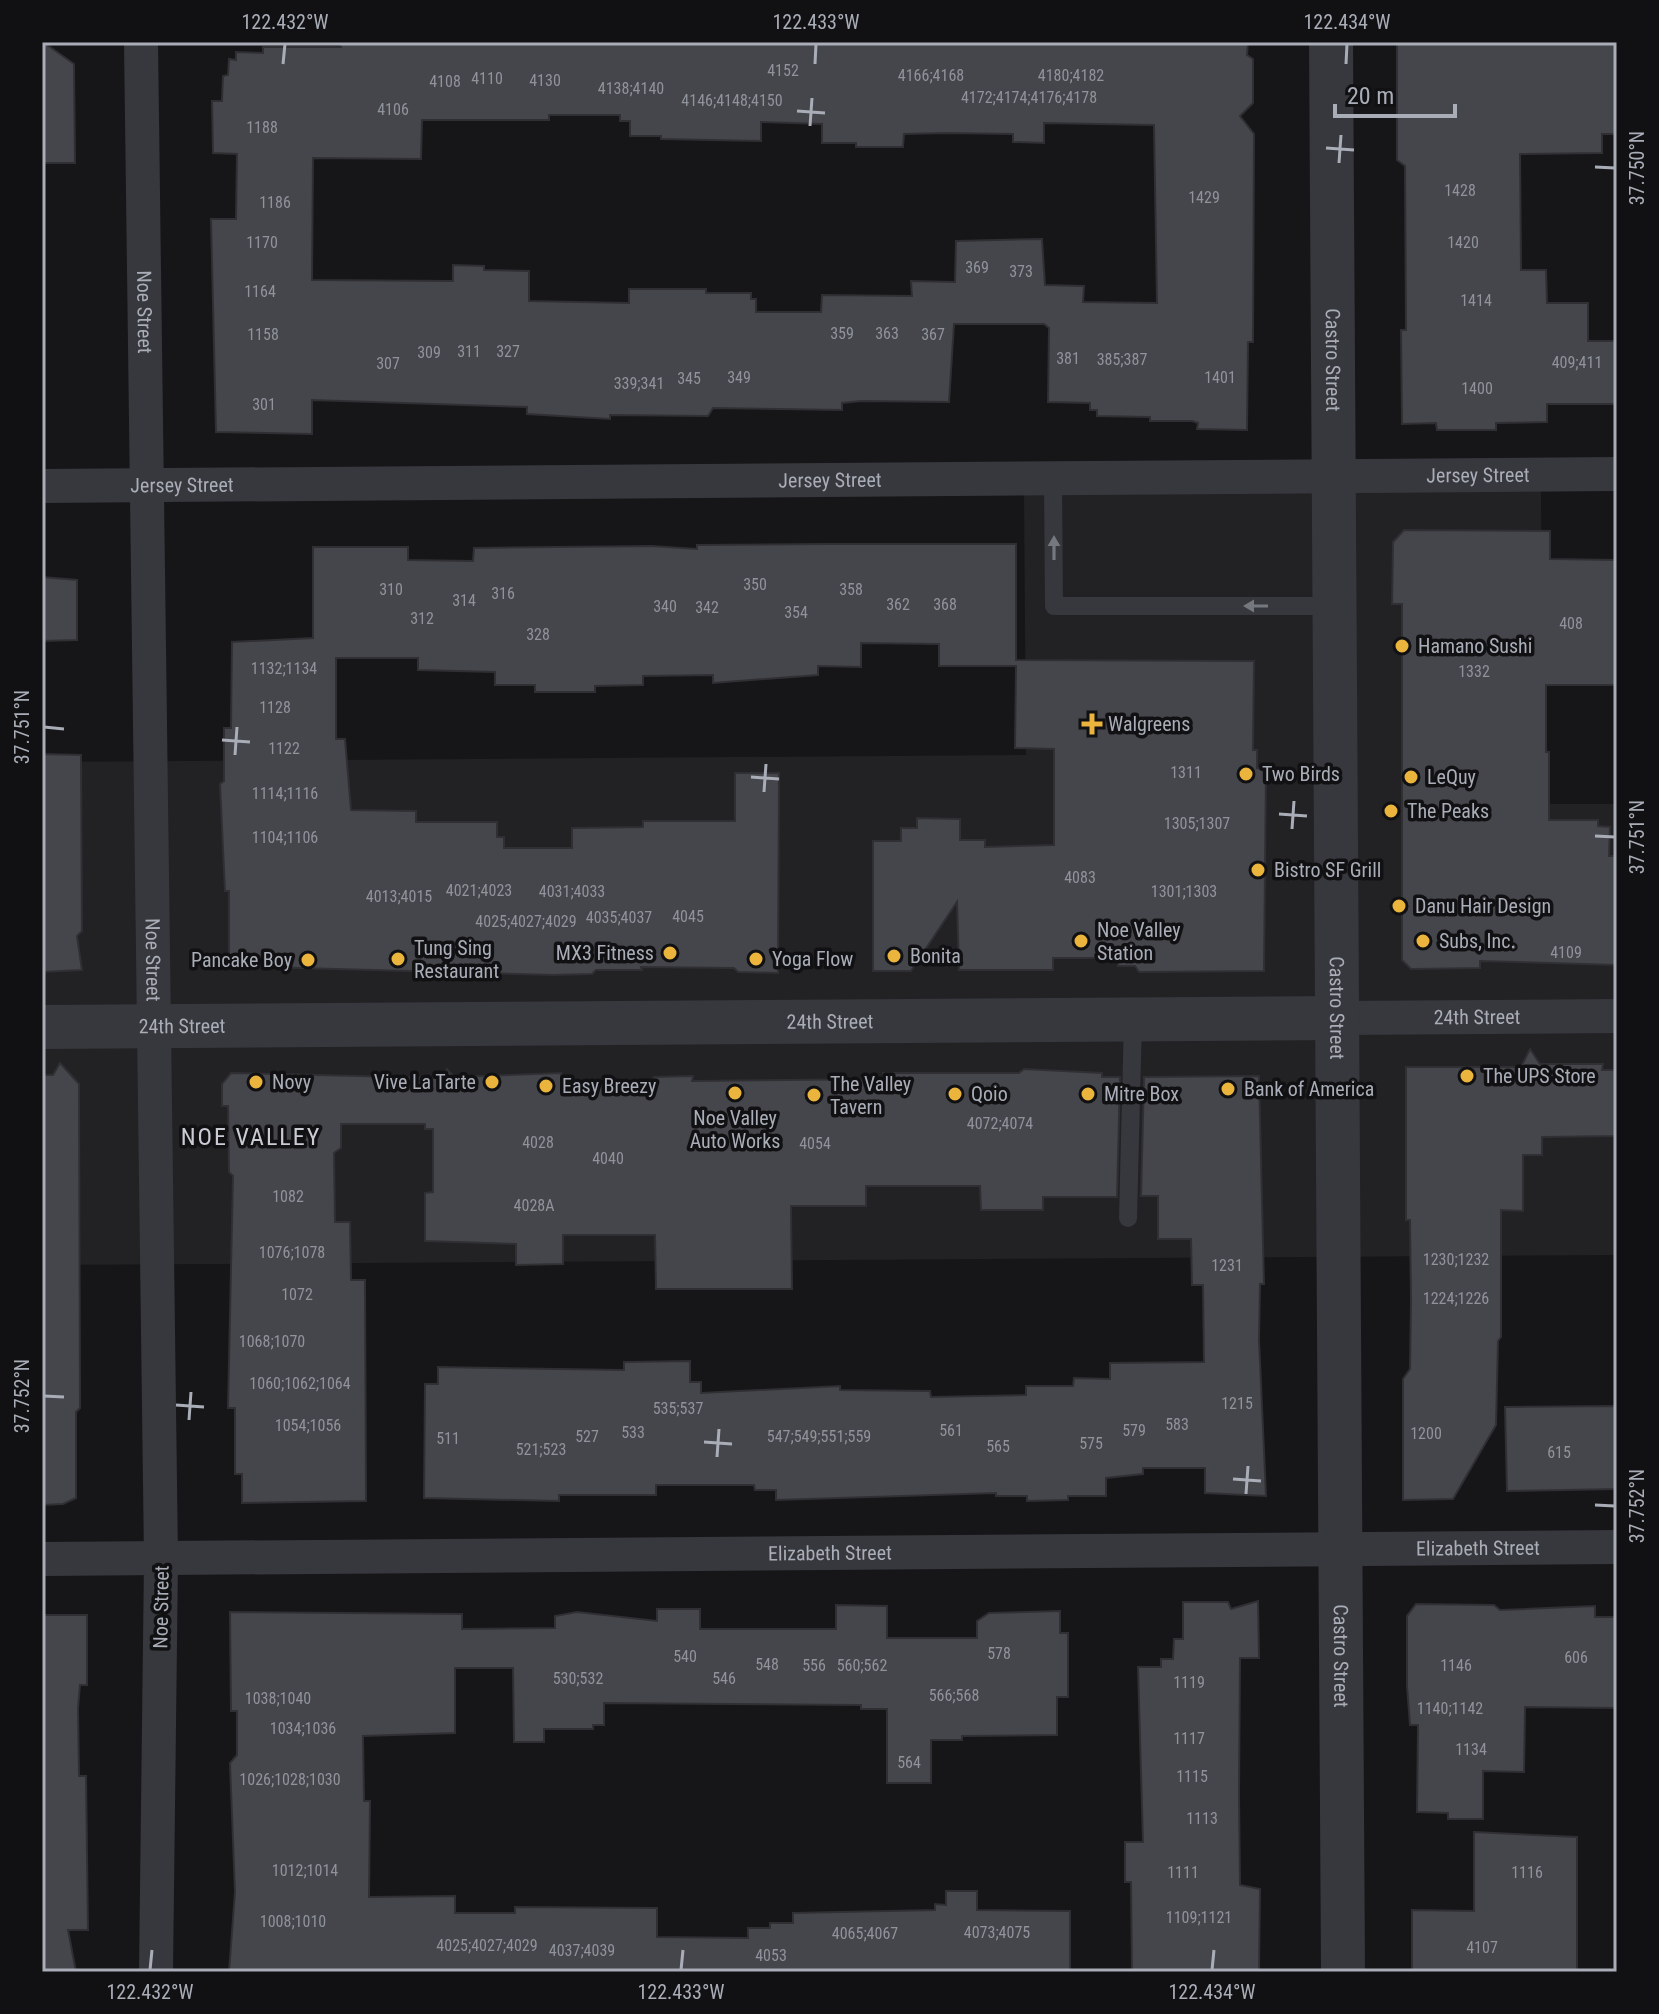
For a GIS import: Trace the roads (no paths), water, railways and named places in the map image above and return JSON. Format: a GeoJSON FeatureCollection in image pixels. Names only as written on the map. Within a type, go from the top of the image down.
{"type":"FeatureCollection","features":[{"type":"Feature","properties":{"kind":"street","name":"Noe Street"},"geometry":{"type":"LineString","coordinates":[[141,42],[161,1559],[156,1972]]}},
{"type":"Feature","properties":{"kind":"street","name":"Castro Street"},"geometry":{"type":"LineString","coordinates":[[1331,42],[1343,1972]]}},
{"type":"Feature","properties":{"kind":"street","name":"Jersey Street"},"geometry":{"type":"LineString","coordinates":[[42,486],[1617,474]]}},
{"type":"Feature","properties":{"kind":"street","name":"24th Street"},"geometry":{"type":"LineString","coordinates":[[42,1027],[1617,1016]]}},
{"type":"Feature","properties":{"kind":"street","name":"Elizabeth Street"},"geometry":{"type":"LineString","coordinates":[[42,1559],[1617,1547]]}},
{"type":"Feature","properties":{"kind":"lane"},"geometry":{"type":"LineString","coordinates":[[1053,478],[1054,606],[1334,606]]}},
{"type":"Feature","properties":{"kind":"lane"},"geometry":{"type":"LineString","coordinates":[[1128,1218],[1133,1019]]}},
{"type":"Feature","properties":{"kind":"place","name":"Hamano Sushi"},"geometry":{"type":"Point","coordinates":[1402,646]}},
{"type":"Feature","properties":{"kind":"place","name":"Walgreens"},"geometry":{"type":"Point","coordinates":[1092,724]}},
{"type":"Feature","properties":{"kind":"place","name":"Two Birds"},"geometry":{"type":"Point","coordinates":[1246,774]}},
{"type":"Feature","properties":{"kind":"place","name":"LeQuy"},"geometry":{"type":"Point","coordinates":[1411,777]}},
{"type":"Feature","properties":{"kind":"place","name":"The Peaks"},"geometry":{"type":"Point","coordinates":[1391,811]}},
{"type":"Feature","properties":{"kind":"place","name":"Bistro SF Grill"},"geometry":{"type":"Point","coordinates":[1258,870]}},
{"type":"Feature","properties":{"kind":"place","name":"Danu Hair Design"},"geometry":{"type":"Point","coordinates":[1399,906]}},
{"type":"Feature","properties":{"kind":"place","name":"Noe Valley Station"},"geometry":{"type":"Point","coordinates":[1081,941]}},
{"type":"Feature","properties":{"kind":"place","name":"Subs, Inc."},"geometry":{"type":"Point","coordinates":[1423,941]}},
{"type":"Feature","properties":{"kind":"place","name":"MX3 Fitness"},"geometry":{"type":"Point","coordinates":[670,953]}},
{"type":"Feature","properties":{"kind":"place","name":"Bonita"},"geometry":{"type":"Point","coordinates":[894,956]}},
{"type":"Feature","properties":{"kind":"place","name":"Tung Sing Restaurant"},"geometry":{"type":"Point","coordinates":[398,959]}},
{"type":"Feature","properties":{"kind":"place","name":"Yoga Flow"},"geometry":{"type":"Point","coordinates":[756,959]}},
{"type":"Feature","properties":{"kind":"place","name":"Pancake Boy"},"geometry":{"type":"Point","coordinates":[308,960]}},
{"type":"Feature","properties":{"kind":"place","name":"The UPS Store"},"geometry":{"type":"Point","coordinates":[1467,1076]}},
{"type":"Feature","properties":{"kind":"place","name":"Novy"},"geometry":{"type":"Point","coordinates":[256,1082]}},
{"type":"Feature","properties":{"kind":"place","name":"Vive La Tarte"},"geometry":{"type":"Point","coordinates":[492,1082]}},
{"type":"Feature","properties":{"kind":"place","name":"Easy Breezy"},"geometry":{"type":"Point","coordinates":[546,1086]}},
{"type":"Feature","properties":{"kind":"place","name":"Bank of America"},"geometry":{"type":"Point","coordinates":[1228,1089]}},
{"type":"Feature","properties":{"kind":"place","name":"Noe Valley Auto Works"},"geometry":{"type":"Point","coordinates":[735,1093]}},
{"type":"Feature","properties":{"kind":"place","name":"Qoio"},"geometry":{"type":"Point","coordinates":[955,1094]}},
{"type":"Feature","properties":{"kind":"place","name":"Mitre Box"},"geometry":{"type":"Point","coordinates":[1088,1094]}},
{"type":"Feature","properties":{"kind":"place","name":"The Valley Tavern"},"geometry":{"type":"Point","coordinates":[814,1095]}},
{"type":"Feature","properties":{"kind":"district","name":"NOE VALLEY"},"geometry":{"type":"Point","coordinates":[251,1137]}}]}
